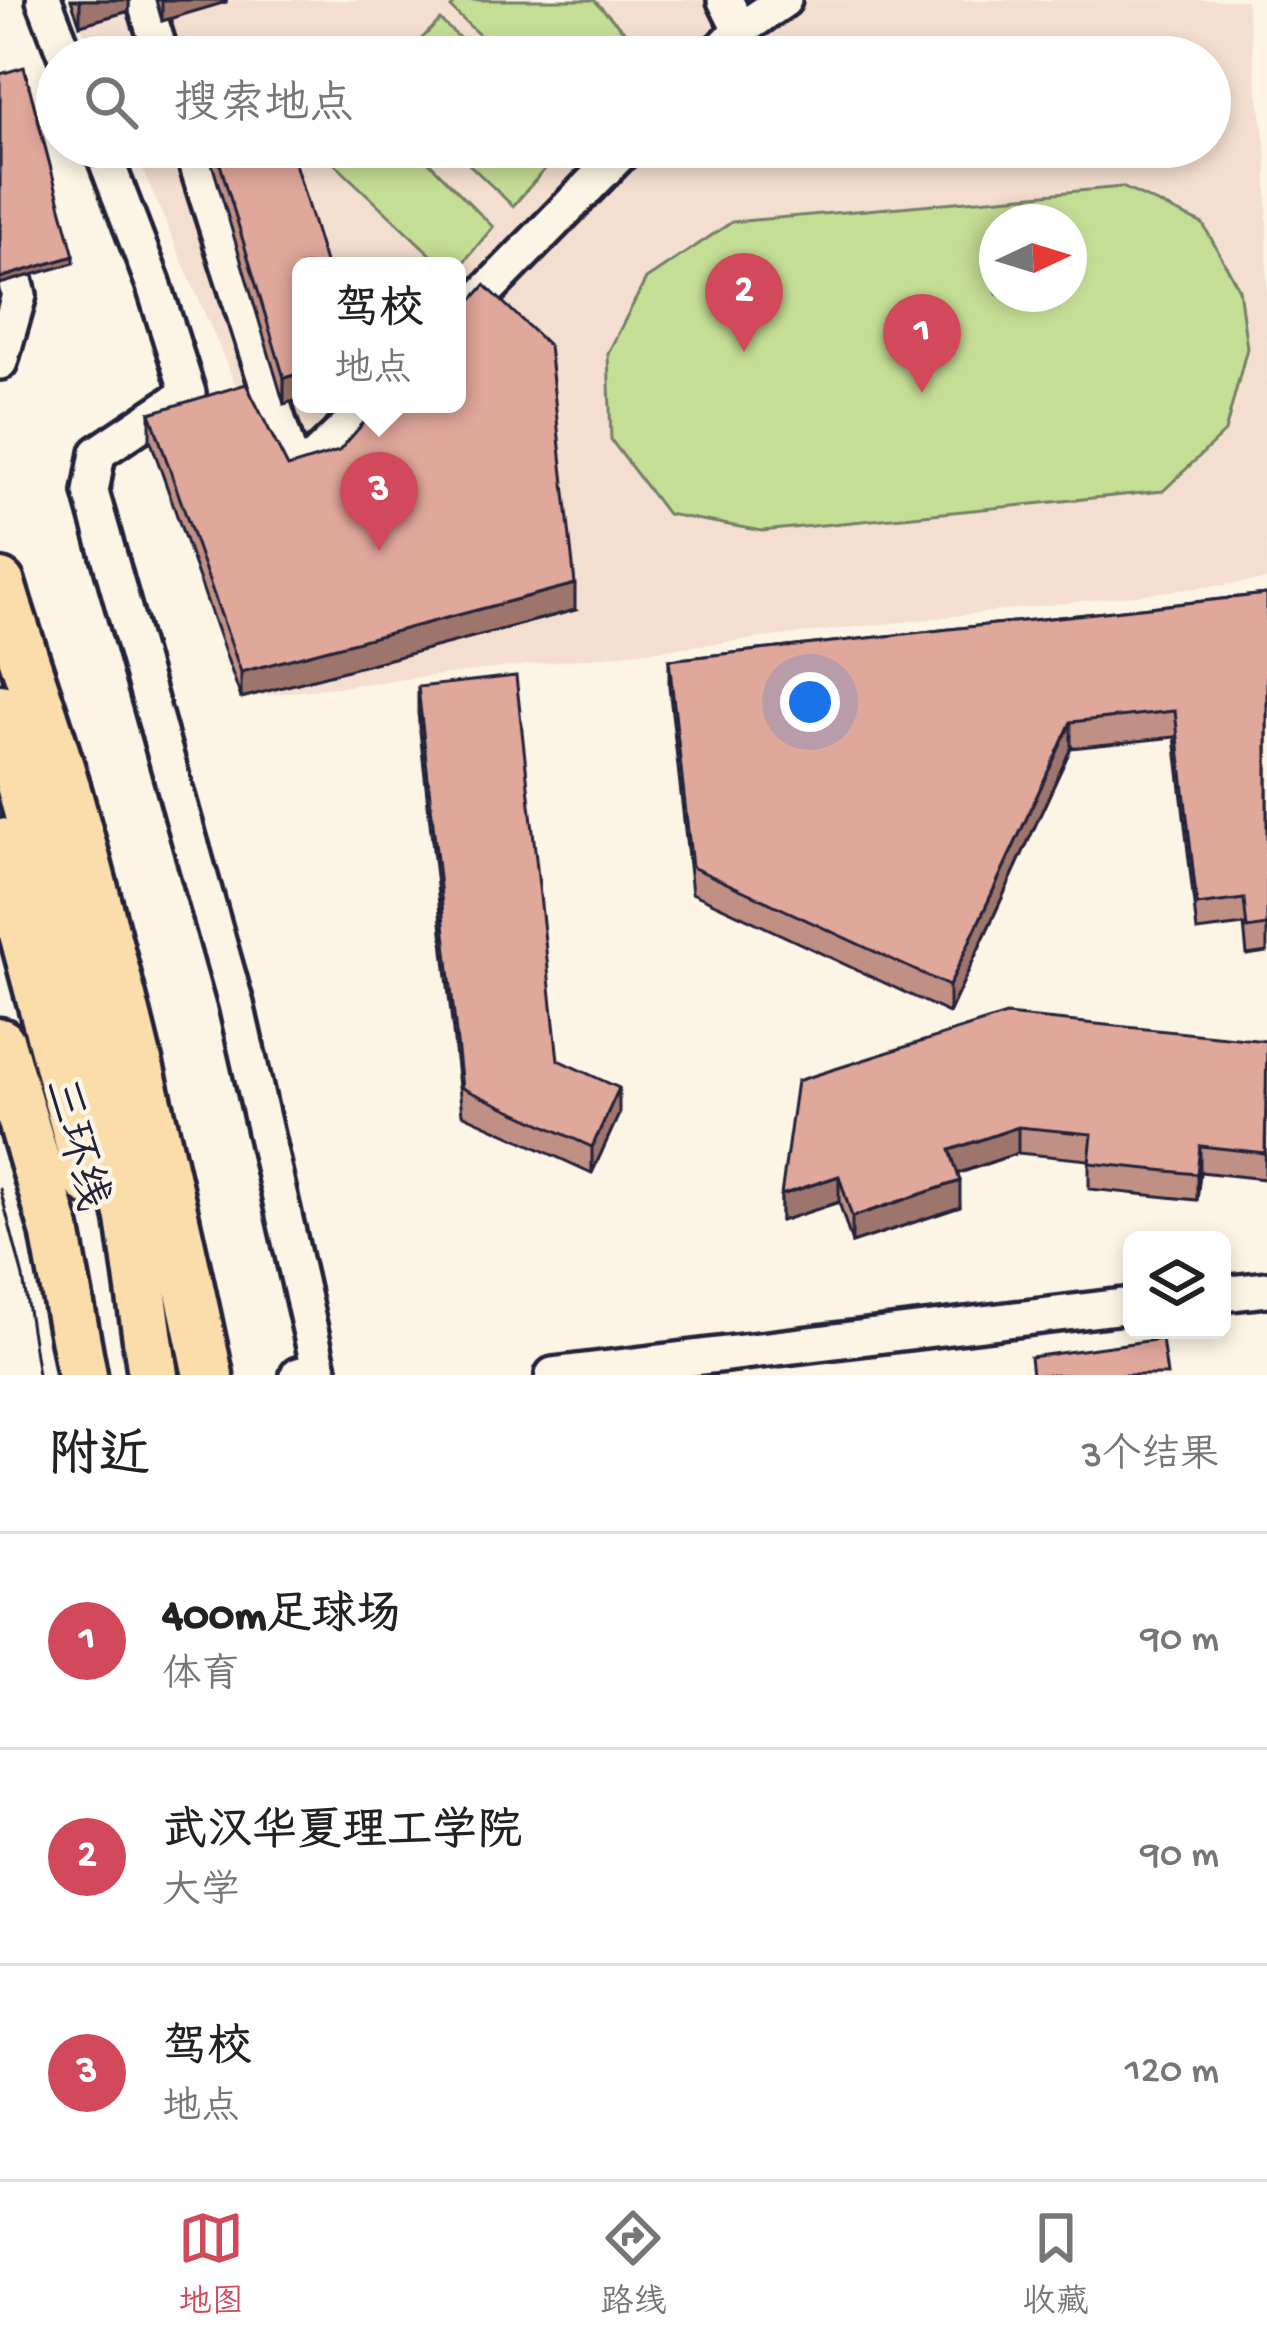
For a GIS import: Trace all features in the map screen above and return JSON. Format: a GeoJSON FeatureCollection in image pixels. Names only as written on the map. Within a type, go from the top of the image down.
{"type":"FeatureCollection","features":[{"type":"Feature","properties":{"kind":"highway"},"geometry":{"type":"LineString","coordinates":[[0,584],[65,788],[118,982],[208,1375]]}},
{"type":"Feature","properties":{"kind":"highway"},"geometry":{"type":"LineString","coordinates":[[0,649],[17,838]]}},
{"type":"Feature","properties":{"kind":"highway"},"geometry":{"type":"LineString","coordinates":[[0,710],[17,838],[78,991],[131,1218],[153,1375]]}},
{"type":"Feature","properties":{"kind":"highway","name":"三环线"},"geometry":{"type":"LineString","coordinates":[[17,838],[78,1225],[82,1375]]}},
{"type":"Feature","properties":{"kind":"highway","name":"三环线"},"geometry":{"type":"LineString","coordinates":[[0,1043],[78,1225],[130,1375]]}},
{"type":"Feature","properties":{"kind":"street"},"geometry":{"type":"LineString","coordinates":[[44,0],[58,36]]}},
{"type":"Feature","properties":{"kind":"street"},"geometry":{"type":"LineString","coordinates":[[144,0],[155,36]]}},
{"type":"Feature","properties":{"kind":"street"},"geometry":{"type":"LineString","coordinates":[[733,15],[784,0]]}},
{"type":"Feature","properties":{"kind":"street"},"geometry":{"type":"LineString","coordinates":[[109,168],[188,393],[98,453],[91,492],[236,1004],[319,1369],[298,1375]]}},
{"type":"Feature","properties":{"kind":"street"},"geometry":{"type":"LineString","coordinates":[[198,168],[296,476],[362,413]]}},
{"type":"Feature","properties":{"kind":"street"},"geometry":{"type":"LineString","coordinates":[[466,312],[606,168]]}},
{"type":"Feature","properties":{"kind":"street"},"geometry":{"type":"LineString","coordinates":[[0,223],[19,295],[0,362]]}},
{"type":"Feature","properties":{"kind":"street"},"geometry":{"type":"LineString","coordinates":[[1231,1293],[1267,1289]]}},
{"type":"Feature","properties":{"kind":"street"},"geometry":{"type":"LineString","coordinates":[[553,1375],[1123,1306]]}},
{"type":"Feature","properties":{"kind":"shaded area"},"geometry":{"type":"Polygon","coordinates":[[[71,0],[1246,0],[1267,159],[1267,580],[241,698],[246,409],[142,168],[1231,168],[1231,36],[86,36],[71,0]]]}},
{"type":"Feature","properties":{"kind":"green space"},"geometry":{"type":"Polygon","coordinates":[[[458,0],[594,0],[629,36],[480,36],[451,8],[458,0]]]}},
{"type":"Feature","properties":{"kind":"green space"},"geometry":{"type":"Polygon","coordinates":[[[440,20],[457,36],[424,36],[440,20]]]}},
{"type":"Feature","properties":{"kind":"green space"},"geometry":{"type":"Polygon","coordinates":[[[339,168],[435,168],[493,227],[466,259],[433,257],[339,168]]]}},
{"type":"Feature","properties":{"kind":"green space"},"geometry":{"type":"Polygon","coordinates":[[[473,168],[546,168],[513,206],[473,168]]]}},
{"type":"Feature","properties":{"kind":"green space"},"geometry":{"type":"Polygon","coordinates":[[[1122,187],[1203,224],[1239,289],[1247,348],[1225,432],[1163,491],[762,531],[667,514],[611,440],[608,353],[646,279],[732,222],[1122,187]]]}},
{"type":"Feature","properties":{"kind":"building"},"geometry":{"type":"Polygon","coordinates":[[[24,67],[36,112],[36,168],[51,168],[74,256],[0,278],[0,74],[24,67]]]}},
{"type":"Feature","properties":{"kind":"building"},"geometry":{"type":"Polygon","coordinates":[[[221,168],[296,168],[323,257],[292,257],[292,376],[284,378],[221,168]]]}},
{"type":"Feature","properties":{"kind":"building"},"geometry":{"type":"Polygon","coordinates":[[[485,285],[549,346],[575,584],[241,672],[150,413],[246,384],[288,467],[339,451],[372,413],[466,413],[466,307],[485,285]]]}},
{"type":"Feature","properties":{"kind":"building"},"geometry":{"type":"Polygon","coordinates":[[[1267,594],[1267,926],[1247,929],[1244,899],[1197,905],[1175,711],[1071,722],[949,986],[692,867],[669,660],[1267,594]]]}},
{"type":"Feature","properties":{"kind":"building"},"geometry":{"type":"Polygon","coordinates":[[[516,676],[558,1060],[619,1088],[592,1147],[462,1088],[418,687],[516,676]]]}},
{"type":"Feature","properties":{"kind":"building"},"geometry":{"type":"Polygon","coordinates":[[[1006,1015],[1267,1041],[1265,1153],[1200,1146],[1197,1174],[1089,1163],[1092,1134],[1018,1127],[950,1150],[960,1181],[852,1217],[839,1176],[781,1195],[797,1081],[1006,1015]]]}},
{"type":"Feature","properties":{"kind":"building"},"geometry":{"type":"Polygon","coordinates":[[[1162,1339],[1167,1375],[1032,1375],[1030,1357],[1162,1339]]]}},
{"type":"Feature","properties":{"kind":"tram line"},"geometry":{"type":"LineString","coordinates":[[0,1189],[23,1277],[38,1375]]}},
{"type":"Feature","properties":{"kind":"place","name":"武汉华夏理工学院"},"geometry":{"type":"Point","coordinates":[744,352]}},
{"type":"Feature","properties":{"kind":"place","name":"400m足球场"},"geometry":{"type":"Point","coordinates":[922,393]}},
{"type":"Feature","properties":{"kind":"place","name":"驾校"},"geometry":{"type":"Point","coordinates":[379,551]}}]}
